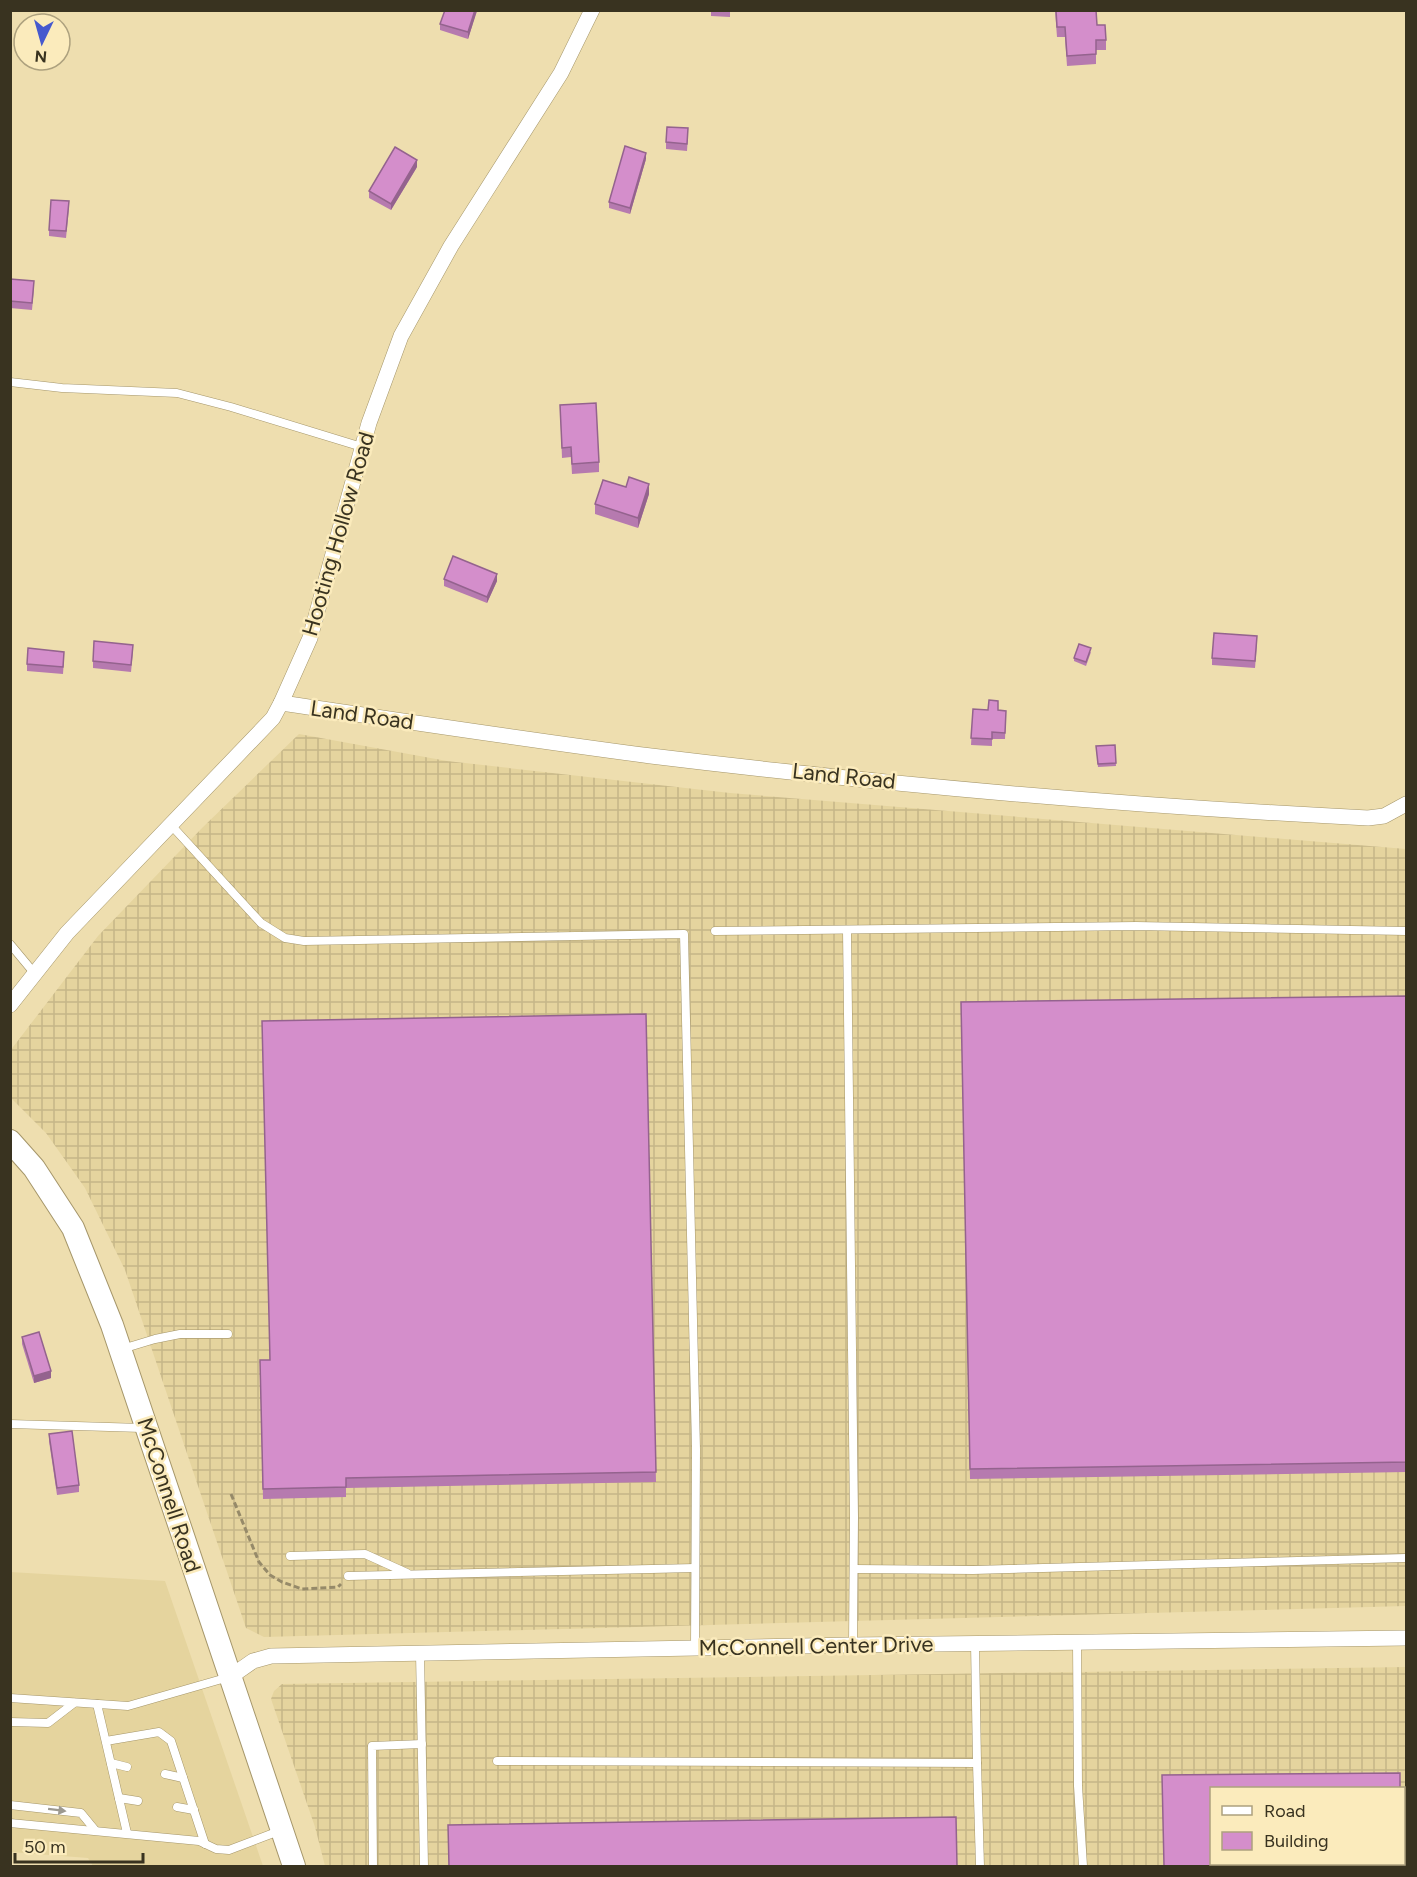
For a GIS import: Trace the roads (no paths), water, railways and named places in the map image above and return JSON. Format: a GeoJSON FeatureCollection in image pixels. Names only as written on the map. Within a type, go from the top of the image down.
{"type":"FeatureCollection","features":[{"type":"Feature","properties":{"kind":"street","name":"Hooting Hollow Road"},"geometry":{"type":"LineString","coordinates":[[10,1005],[67,933],[273,718],[310,638],[369,423],[401,336],[451,246],[561,73],[592,10]]}},
{"type":"Feature","properties":{"kind":"street","name":"Land Road"},"geometry":{"type":"LineString","coordinates":[[281,703],[651,756],[990,792],[1206,810],[1368,818],[1384,816],[1407,804]]}},
{"type":"Feature","properties":{"kind":"street","name":"McConnell Road"},"geometry":{"type":"LineString","coordinates":[[10,1141],[34,1168],[73,1228],[120,1350],[294,1866]]}},
{"type":"Feature","properties":{"kind":"street","name":"McConnell Center Drive"},"geometry":{"type":"LineString","coordinates":[[230,1677],[253,1661],[272,1656],[975,1643],[1407,1638]]}},
{"type":"Feature","properties":{"kind":"lane"},"geometry":{"type":"LineString","coordinates":[[10,382],[63,388],[177,393],[362,447]]}},
{"type":"Feature","properties":{"kind":"lane"},"geometry":{"type":"LineString","coordinates":[[171,825],[261,923],[285,938],[304,941],[684,934],[696,1449],[695,1648]]}},
{"type":"Feature","properties":{"kind":"lane"},"geometry":{"type":"LineString","coordinates":[[715,931],[1136,926],[1407,931]]}},
{"type":"Feature","properties":{"kind":"lane"},"geometry":{"type":"LineString","coordinates":[[847,930],[853,1645]]}},
{"type":"Feature","properties":{"kind":"lane"},"geometry":{"type":"LineString","coordinates":[[10,944],[35,974]]}},
{"type":"Feature","properties":{"kind":"lane"},"geometry":{"type":"LineString","coordinates":[[120,1350],[180,1334],[228,1334]]}},
{"type":"Feature","properties":{"kind":"lane"},"geometry":{"type":"LineString","coordinates":[[10,1424],[147,1429]]}},
{"type":"Feature","properties":{"kind":"lane"},"geometry":{"type":"LineString","coordinates":[[290,1556],[365,1554],[411,1575]]}},
{"type":"Feature","properties":{"kind":"lane"},"geometry":{"type":"LineString","coordinates":[[854,1569],[974,1570],[1407,1557]]}},
{"type":"Feature","properties":{"kind":"lane"},"geometry":{"type":"LineString","coordinates":[[348,1576],[695,1568]]}},
{"type":"Feature","properties":{"kind":"lane"},"geometry":{"type":"LineString","coordinates":[[1077,1642],[1078,1786],[1083,1866]]}},
{"type":"Feature","properties":{"kind":"lane"},"geometry":{"type":"LineString","coordinates":[[975,1643],[980,1866]]}},
{"type":"Feature","properties":{"kind":"lane"},"geometry":{"type":"LineString","coordinates":[[420,1653],[424,1866]]}},
{"type":"Feature","properties":{"kind":"lane"},"geometry":{"type":"LineString","coordinates":[[10,1698],[128,1706],[230,1677]]}},
{"type":"Feature","properties":{"kind":"lane"},"geometry":{"type":"LineString","coordinates":[[10,1722],[48,1723],[74,1703]]}},
{"type":"Feature","properties":{"kind":"lane"},"geometry":{"type":"LineString","coordinates":[[97,1704],[127,1833]]}},
{"type":"Feature","properties":{"kind":"lane"},"geometry":{"type":"LineString","coordinates":[[106,1741],[159,1732],[171,1741],[206,1844]]}},
{"type":"Feature","properties":{"kind":"lane"},"geometry":{"type":"LineString","coordinates":[[374,1866],[372,1746],[422,1744]]}},
{"type":"Feature","properties":{"kind":"lane"},"geometry":{"type":"LineString","coordinates":[[497,1761],[977,1763]]}},
{"type":"Feature","properties":{"kind":"lane"},"geometry":{"type":"LineString","coordinates":[[111,1763],[127,1767]]}},
{"type":"Feature","properties":{"kind":"lane"},"geometry":{"type":"LineString","coordinates":[[165,1774],[183,1778]]}},
{"type":"Feature","properties":{"kind":"lane"},"geometry":{"type":"LineString","coordinates":[[119,1798],[138,1801]]}},
{"type":"Feature","properties":{"kind":"lane"},"geometry":{"type":"LineString","coordinates":[[10,1805],[81,1813],[95,1830]]}},
{"type":"Feature","properties":{"kind":"lane"},"geometry":{"type":"LineString","coordinates":[[177,1807],[194,1810]]}},
{"type":"Feature","properties":{"kind":"lane"},"geometry":{"type":"LineString","coordinates":[[10,1823],[199,1841],[216,1848],[229,1850],[282,1830]]}}]}
